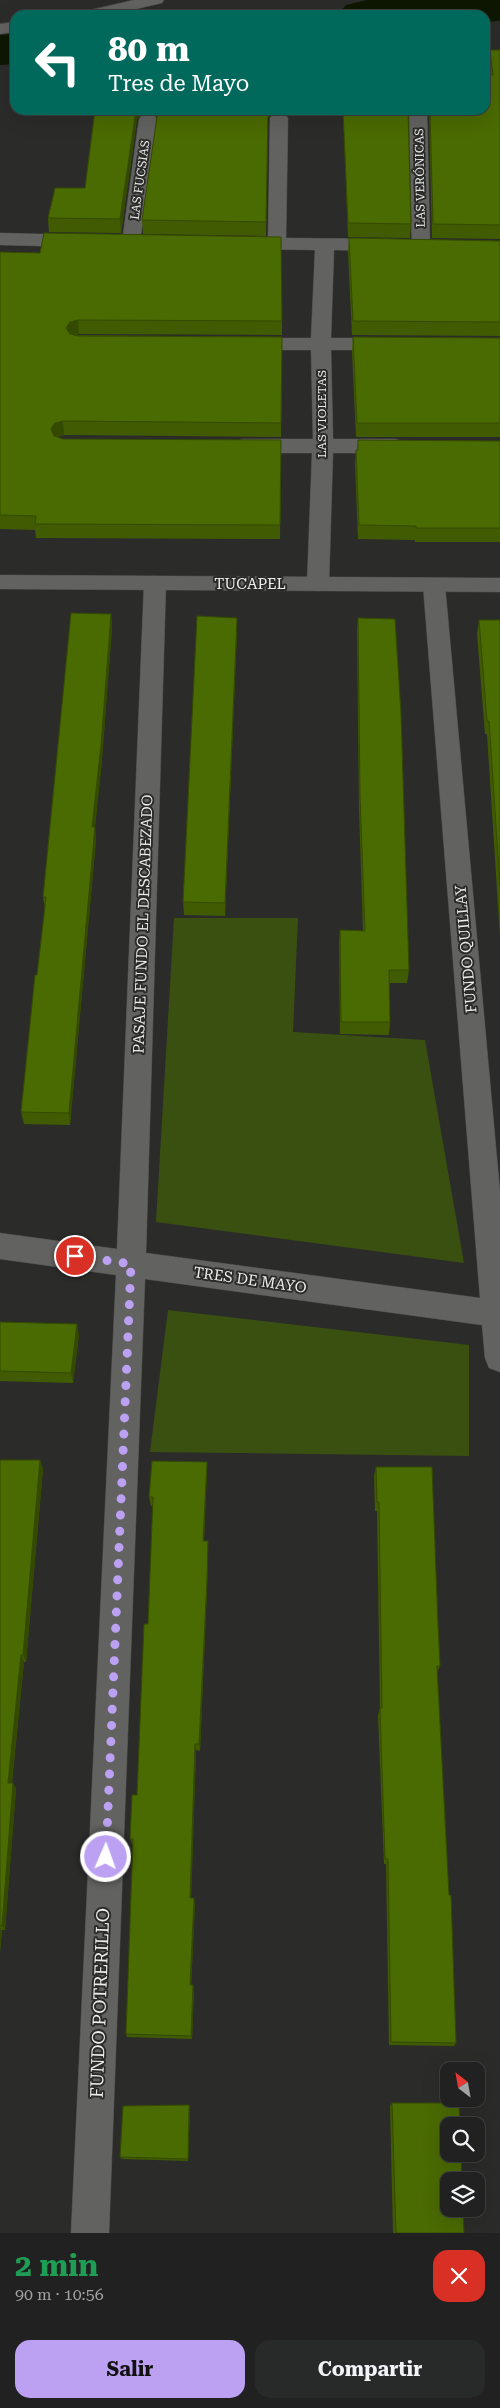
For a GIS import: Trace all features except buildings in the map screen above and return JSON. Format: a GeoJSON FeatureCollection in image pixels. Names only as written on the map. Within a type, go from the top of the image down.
{"type":"FeatureCollection","features":[{"type":"Feature","properties":{"kind":"street"},"geometry":{"type":"LineString","coordinates":[[111,10],[156,0]]}},
{"type":"Feature","properties":{"kind":"street","name":"LAS VERÓNICAS"},"geometry":{"type":"LineString","coordinates":[[418,115],[421,246]]}},
{"type":"Feature","properties":{"kind":"street"},"geometry":{"type":"LineString","coordinates":[[277,244],[280,118]]}},
{"type":"Feature","properties":{"kind":"street","name":"LAS FUCSIAS"},"geometry":{"type":"LineString","coordinates":[[131,242],[148,119]]}},
{"type":"Feature","properties":{"kind":"street"},"geometry":{"type":"LineString","coordinates":[[0,239],[151,242]]}},
{"type":"Feature","properties":{"kind":"street"},"geometry":{"type":"LineString","coordinates":[[228,243],[441,246]]}},
{"type":"Feature","properties":{"kind":"street","name":"LAS VIOLETAS"},"geometry":{"type":"LineString","coordinates":[[318,584],[323,446],[321,344],[326,244]]}},
{"type":"Feature","properties":{"kind":"street"},"geometry":{"type":"LineString","coordinates":[[224,344],[410,344]]}},
{"type":"Feature","properties":{"kind":"street"},"geometry":{"type":"LineString","coordinates":[[223,446],[411,446]]}},
{"type":"Feature","properties":{"kind":"street","name":"TUCAPEL"},"geometry":{"type":"LineString","coordinates":[[0,582],[500,585]]}},
{"type":"Feature","properties":{"kind":"street","name":"PASAJE FUNDO EL DESCABEZADO"},"geometry":{"type":"LineString","coordinates":[[131,1264],[156,583]]}},
{"type":"Feature","properties":{"kind":"street","name":"FUNDO QUILLAY"},"geometry":{"type":"LineString","coordinates":[[434,585],[499,1314],[500,1358]]}},
{"type":"Feature","properties":{"kind":"street","name":"TRES DE MAYO"},"geometry":{"type":"LineString","coordinates":[[0,1246],[499,1314]]}},
{"type":"Feature","properties":{"kind":"street","name":"FUNDO POTRERILLO"},"geometry":{"type":"LineString","coordinates":[[90,2233],[131,1264]]}},
{"type":"Feature","properties":{"kind":"green space"},"geometry":{"type":"Polygon","coordinates":[[[174,918],[298,918],[293,1032],[425,1040],[464,1263],[156,1222],[174,918]]]}},
{"type":"Feature","properties":{"kind":"green space"},"geometry":{"type":"Polygon","coordinates":[[[168,1310],[469,1345],[469,1456],[150,1452],[168,1310]]]}},
{"type":"Feature","properties":{"kind":"waterway"},"geometry":{"type":"LineString","coordinates":[[439,10],[500,6]]}},
{"type":"Feature","properties":{"kind":"waterway"},"geometry":{"type":"LineString","coordinates":[[0,50],[10,49]]}},
{"type":"Feature","properties":{"kind":"route"},"geometry":{"type":"LineString","coordinates":[[75,1256],[131,1264],[106,1857]]}}]}
